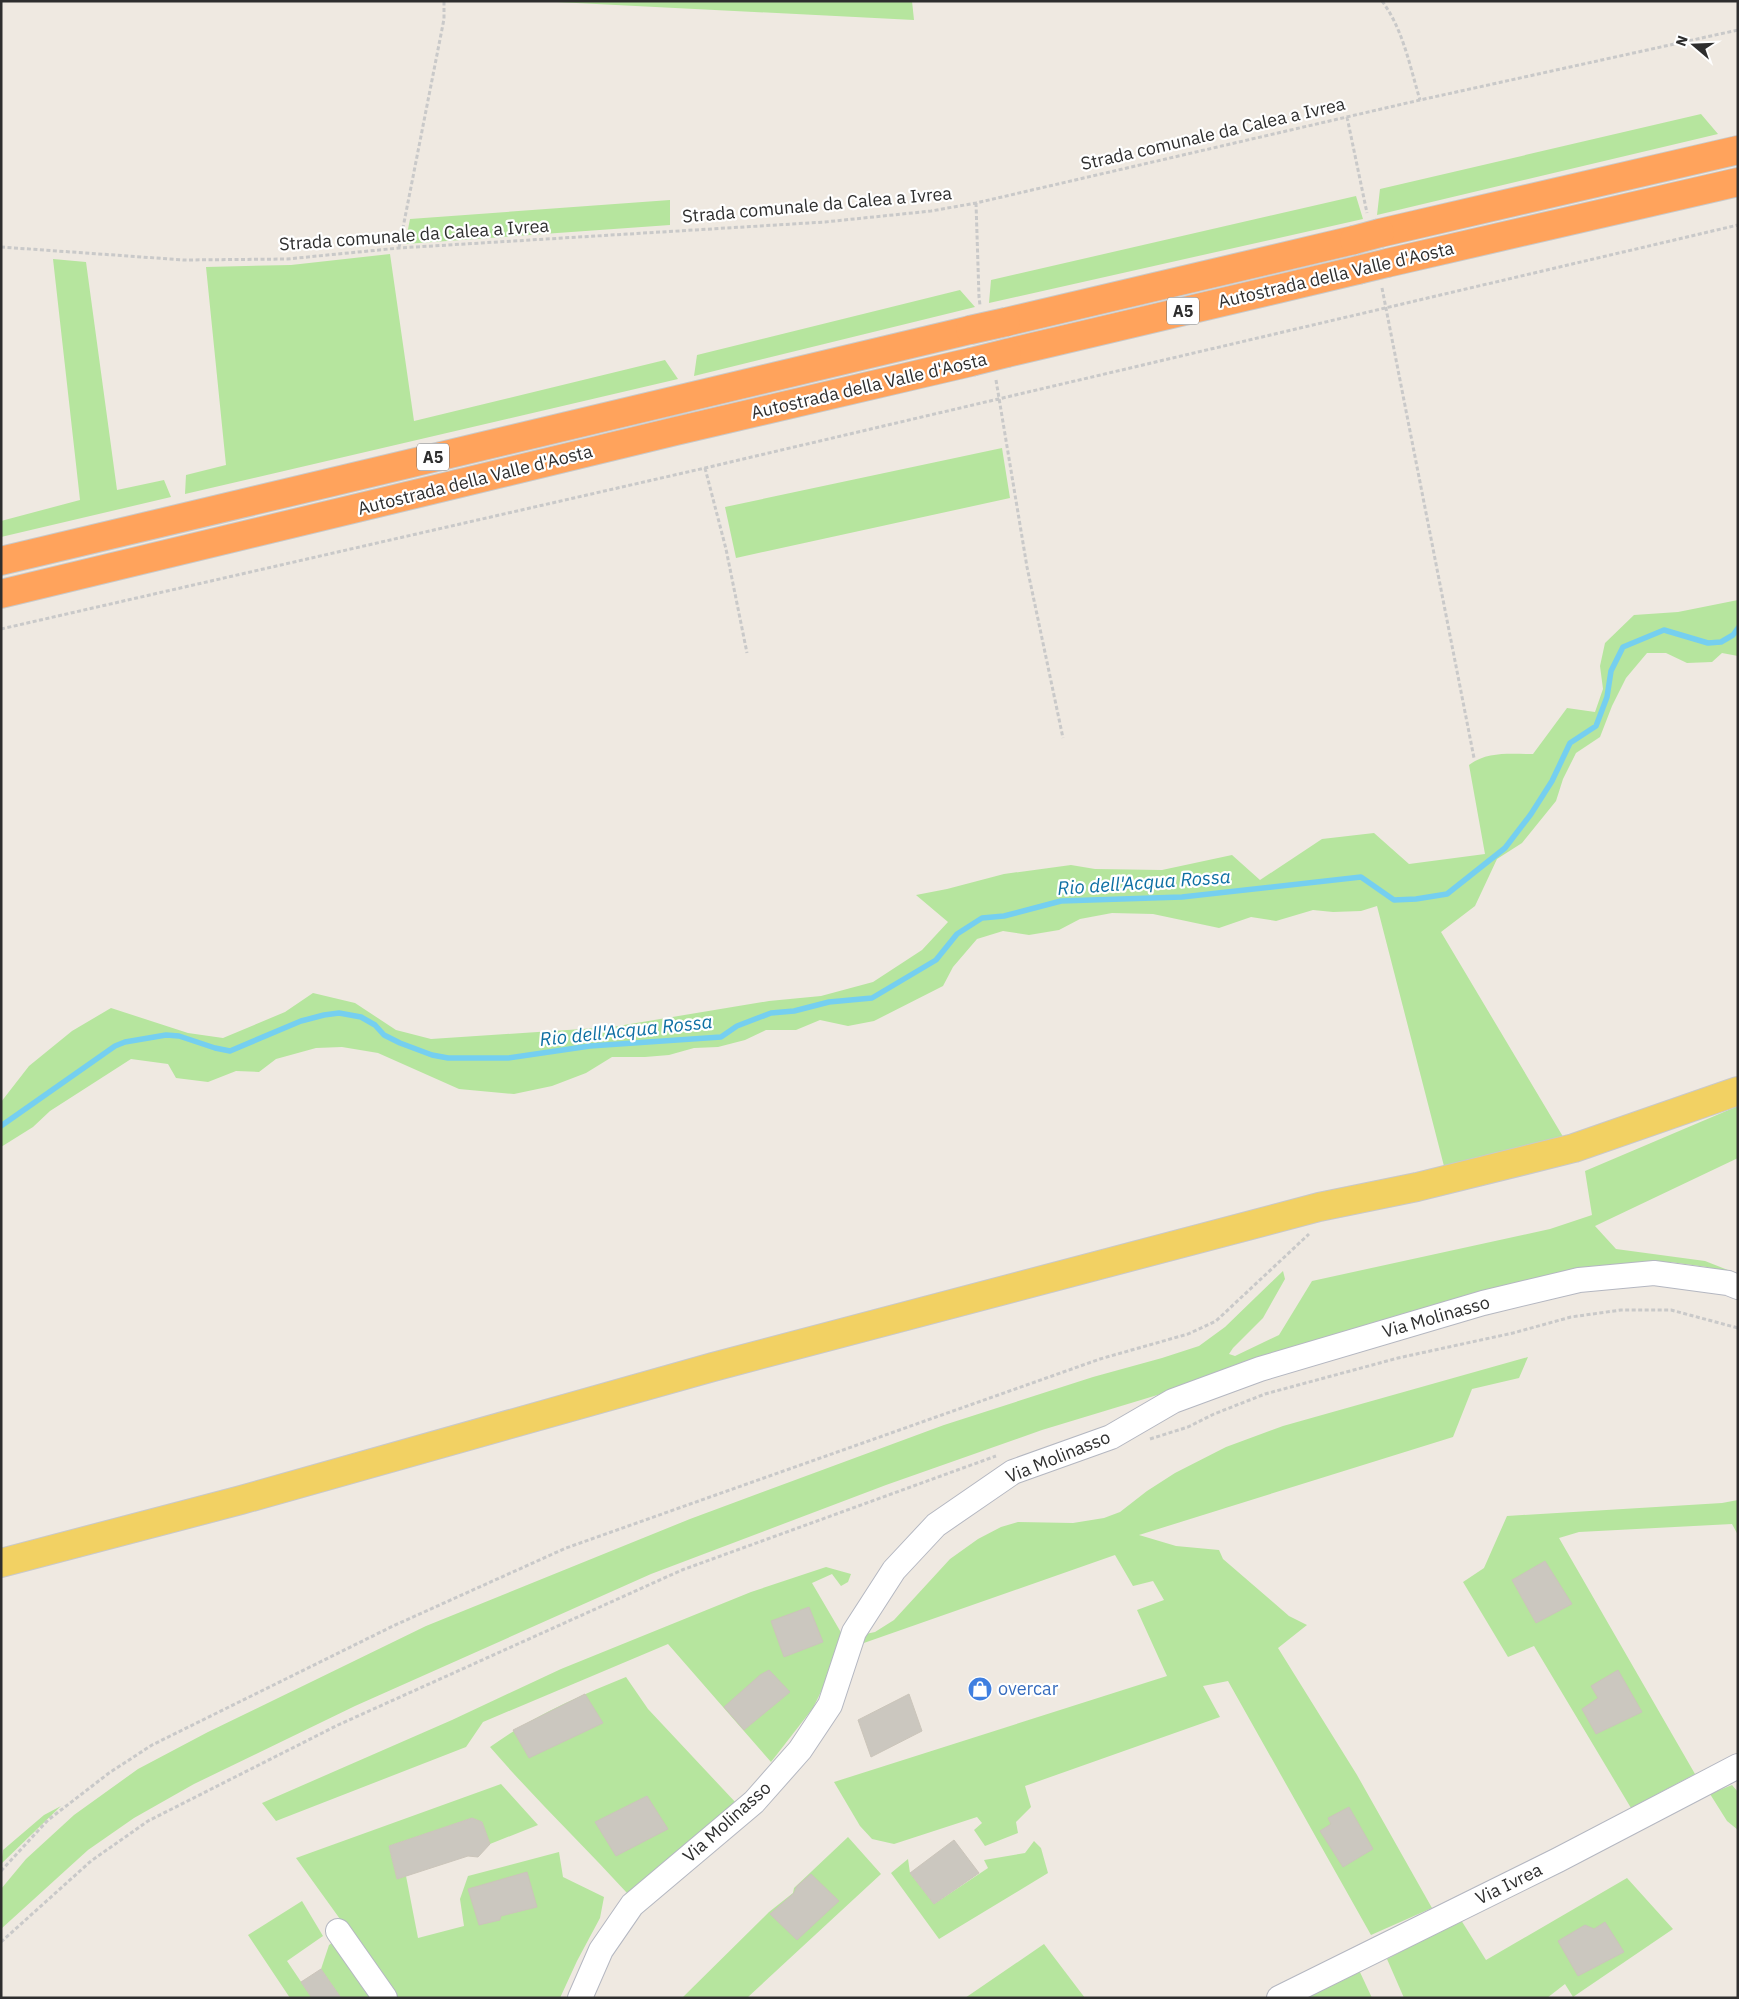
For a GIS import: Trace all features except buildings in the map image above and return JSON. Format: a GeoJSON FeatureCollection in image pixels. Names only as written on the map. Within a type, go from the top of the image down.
{"type":"FeatureCollection","features":[{"type":"Feature","properties":{"kind":"highway","name":"Autostrada della Valle d'Aosta"},"geometry":{"type":"LineString","coordinates":[[1,561],[670,400],[1738,150]]}},
{"type":"Feature","properties":{"kind":"highway","name":"Autostrada della Valle d'Aosta"},"geometry":{"type":"LineString","coordinates":[[1,594],[676,431],[1726,184]]}},
{"type":"Feature","properties":{"kind":"main road"},"geometry":{"type":"LineString","coordinates":[[1,1563],[231,1503],[713,1367],[1319,1207],[1418,1187],[1574,1148],[1738,1091]]}},
{"type":"Feature","properties":{"kind":"street","name":"Via Molinasso"},"geometry":{"type":"LineString","coordinates":[[580,1998],[601,1950],[632,1905],[754,1802],[800,1750],[830,1705],[854,1632],[894,1570],[936,1525],[1013,1472],[1111,1437],[1173,1401],[1260,1369],[1483,1303],[1579,1280],[1654,1273],[1728,1283],[1738,1287]]}},
{"type":"Feature","properties":{"kind":"street","name":"Via Ivrea"},"geometry":{"type":"LineString","coordinates":[[1279,1998],[1558,1860],[1738,1766]]}},
{"type":"Feature","properties":{"kind":"street"},"geometry":{"type":"LineString","coordinates":[[338,1931],[385,1998]]}},
{"type":"Feature","properties":{"kind":"path"},"geometry":{"type":"LineString","coordinates":[[399,248],[444,19],[444,1]]}},
{"type":"Feature","properties":{"kind":"path"},"geometry":{"type":"LineString","coordinates":[[1382,1],[1390,12],[1397,28],[1420,100]]}},
{"type":"Feature","properties":{"kind":"path","name":"Strada comunale da Calea a Ivrea"},"geometry":{"type":"LineString","coordinates":[[1,247],[184,260],[287,259],[399,248],[825,222],[931,211],[976,203],[1420,100],[1738,30]]}},
{"type":"Feature","properties":{"kind":"path"},"geometry":{"type":"LineString","coordinates":[[976,203],[979,296]]}},
{"type":"Feature","properties":{"kind":"path"},"geometry":{"type":"LineString","coordinates":[[1,630],[705,468],[1738,224]]}},
{"type":"Feature","properties":{"kind":"path"},"geometry":{"type":"LineString","coordinates":[[1386,307],[1474,758]]}},
{"type":"Feature","properties":{"kind":"path"},"geometry":{"type":"LineString","coordinates":[[1000,397],[1027,567],[1063,738]]}},
{"type":"Feature","properties":{"kind":"path"},"geometry":{"type":"LineString","coordinates":[[705,468],[726,549],[747,653]]}},
{"type":"Feature","properties":{"kind":"path"},"geometry":{"type":"LineString","coordinates":[[1,1870],[48,1820],[109,1773],[144,1750],[393,1626],[566,1548],[1100,1359],[1188,1334],[1216,1321],[1320,1224],[1319,1207]]}},
{"type":"Feature","properties":{"kind":"path"},"geometry":{"type":"LineString","coordinates":[[1145,1439],[1154,1440],[1188,1428],[1214,1414],[1265,1394],[1398,1358],[1513,1334],[1571,1317],[1621,1310],[1670,1310],[1738,1328]]}},
{"type":"Feature","properties":{"kind":"path"},"geometry":{"type":"LineString","coordinates":[[1,1942],[91,1861],[148,1821],[338,1724],[682,1570],[998,1456]]}},
{"type":"Feature","properties":{"kind":"green space"},"geometry":{"type":"Polygon","coordinates":[[[537,1],[912,1],[914,20],[537,1]]]}},
{"type":"Feature","properties":{"kind":"green space"},"geometry":{"type":"Polygon","coordinates":[[[1701,114],[1718,134],[1377,215],[1380,189],[1701,114]]]}},
{"type":"Feature","properties":{"kind":"green space"},"geometry":{"type":"Polygon","coordinates":[[[1356,196],[1363,219],[989,303],[991,280],[1356,196]]]}},
{"type":"Feature","properties":{"kind":"green space"},"geometry":{"type":"Polygon","coordinates":[[[670,200],[670,225],[405,244],[410,219],[670,200]]]}},
{"type":"Feature","properties":{"kind":"green space"},"geometry":{"type":"Polygon","coordinates":[[[390,254],[414,421],[665,360],[678,379],[185,494],[186,475],[226,465],[206,267],[291,265],[390,254]]]}},
{"type":"Feature","properties":{"kind":"green space"},"geometry":{"type":"Polygon","coordinates":[[[53,259],[86,262],[117,490],[164,480],[171,497],[1,537],[1,521],[80,500],[53,259]]]}},
{"type":"Feature","properties":{"kind":"green space"},"geometry":{"type":"Polygon","coordinates":[[[960,290],[975,307],[694,376],[697,355],[960,290]]]}},
{"type":"Feature","properties":{"kind":"green space"},"geometry":{"type":"Polygon","coordinates":[[[1002,448],[1010,498],[736,558],[725,507],[1002,448]]]}},
{"type":"Feature","properties":{"kind":"green space"},"geometry":{"type":"Polygon","coordinates":[[[1738,600],[1738,656],[1722,653],[1712,662],[1687,663],[1666,653],[1647,653],[1626,678],[1612,706],[1600,737],[1576,753],[1563,779],[1556,801],[1522,843],[1497,859],[1475,906],[1441,932],[1565,1140],[1445,1170],[1377,906],[1361,911],[1333,912],[1313,910],[1276,921],[1251,917],[1219,928],[1153,914],[1112,913],[1080,919],[1059,930],[1029,935],[1003,931],[977,939],[953,967],[943,986],[874,1021],[848,1026],[820,1020],[796,1030],[766,1030],[745,1040],[718,1047],[694,1048],[669,1055],[612,1057],[586,1073],[552,1086],[514,1094],[459,1089],[378,1053],[342,1047],[316,1048],[276,1059],[259,1072],[236,1071],[208,1082],[176,1078],[168,1064],[131,1059],[50,1111],[33,1127],[1,1147],[1,1102],[29,1066],[72,1031],[111,1008],[188,1033],[223,1038],[285,1012],[313,993],[355,1003],[396,1030],[431,1039],[612,1027],[769,1001],[821,996],[873,982],[922,950],[948,922],[916,895],[1004,874],[1071,865],[1095,869],[1162,870],[1232,855],[1260,880],[1322,839],[1374,833],[1409,864],[1485,854],[1469,765],[1491,755],[1533,754],[1567,708],[1595,712],[1603,689],[1600,666],[1605,643],[1634,615],[1678,612],[1738,600]]]}},
{"type":"Feature","properties":{"kind":"green space"},"geometry":{"type":"Polygon","coordinates":[[[1738,1106],[1738,1158],[1595,1226],[1616,1249],[1705,1261],[1738,1275],[1707,1267],[1670,1262],[1624,1264],[1453,1304],[1251,1360],[1164,1393],[1042,1430],[886,1485],[651,1574],[355,1706],[194,1784],[134,1818],[88,1850],[1,1929],[1,1889],[26,1859],[74,1815],[138,1769],[208,1732],[426,1626],[690,1519],[944,1425],[1093,1377],[1199,1346],[1225,1327],[1283,1271],[1285,1279],[1263,1318],[1229,1354],[1235,1356],[1279,1335],[1312,1281],[1550,1229],[1592,1215],[1585,1171],[1738,1106]]]}},
{"type":"Feature","properties":{"kind":"green space"},"geometry":{"type":"Polygon","coordinates":[[[1528,1357],[1519,1378],[1472,1389],[1453,1437],[1139,1535],[1176,1546],[1219,1550],[1223,1559],[1289,1616],[1307,1625],[1278,1648],[1357,1775],[1432,1908],[1371,1935],[1228,1681],[1203,1686],[1220,1717],[1025,1786],[1031,1807],[1016,1822],[1018,1833],[985,1846],[974,1830],[982,1823],[977,1817],[894,1844],[872,1839],[860,1826],[834,1782],[1167,1676],[1137,1610],[1164,1600],[1153,1581],[1133,1586],[1115,1555],[861,1644],[861,1635],[875,1632],[894,1620],[950,1559],[978,1539],[1001,1527],[1018,1522],[1073,1523],[1104,1518],[1120,1512],[1147,1491],[1175,1473],[1226,1447],[1283,1426],[1528,1357]]]}},
{"type":"Feature","properties":{"kind":"green space"},"geometry":{"type":"Polygon","coordinates":[[[1738,1500],[1738,1535],[1732,1524],[1579,1532],[1559,1538],[1695,1774],[1631,1808],[1534,1646],[1508,1657],[1463,1582],[1484,1568],[1507,1516],[1722,1503],[1738,1500]]]}},
{"type":"Feature","properties":{"kind":"green space"},"geometry":{"type":"Polygon","coordinates":[[[826,1567],[851,1574],[848,1582],[841,1586],[832,1574],[812,1583],[846,1641],[813,1708],[771,1762],[668,1644],[483,1722],[466,1747],[276,1821],[262,1803],[452,1720],[561,1669],[751,1592],[826,1567]]]}},
{"type":"Feature","properties":{"kind":"green space"},"geometry":{"type":"Polygon","coordinates":[[[626,1677],[648,1709],[737,1804],[627,1893],[490,1747],[522,1726],[556,1708],[626,1677]]]}},
{"type":"Feature","properties":{"kind":"green space"},"geometry":{"type":"Polygon","coordinates":[[[501,1784],[538,1825],[490,1844],[482,1822],[472,1818],[389,1846],[397,1879],[406,1876],[418,1938],[464,1926],[460,1899],[468,1876],[559,1852],[563,1877],[604,1897],[600,1918],[560,1998],[397,1998],[296,1858],[501,1784]]]}},
{"type":"Feature","properties":{"kind":"green space"},"geometry":{"type":"Polygon","coordinates":[[[1732,1785],[1738,1792],[1738,1830],[1727,1821],[1710,1794],[1732,1785]]]}},
{"type":"Feature","properties":{"kind":"green space"},"geometry":{"type":"Polygon","coordinates":[[[61,1806],[1,1864],[3,1850],[44,1815],[61,1806]]]}},
{"type":"Feature","properties":{"kind":"green space"},"geometry":{"type":"Polygon","coordinates":[[[848,1837],[881,1874],[747,1998],[682,1998],[769,1912],[793,1893],[794,1888],[848,1837]]]}},
{"type":"Feature","properties":{"kind":"green space"},"geometry":{"type":"Polygon","coordinates":[[[1034,1841],[1041,1848],[1048,1873],[939,1939],[891,1873],[908,1859],[910,1873],[934,1904],[988,1868],[984,1860],[1025,1853],[1034,1841]]]}},
{"type":"Feature","properties":{"kind":"green space"},"geometry":{"type":"Polygon","coordinates":[[[1627,1878],[1673,1929],[1573,1997],[1565,1984],[1547,1998],[1404,1998],[1387,1959],[1461,1920],[1486,1960],[1627,1878]]]}},
{"type":"Feature","properties":{"kind":"green space"},"geometry":{"type":"Polygon","coordinates":[[[302,1901],[323,1936],[287,1961],[312,1998],[290,1998],[248,1935],[302,1901]]]}},
{"type":"Feature","properties":{"kind":"green space"},"geometry":{"type":"Polygon","coordinates":[[[336,1940],[376,1998],[341,1998],[321,1969],[329,1945],[336,1940]]]}},
{"type":"Feature","properties":{"kind":"green space"},"geometry":{"type":"Polygon","coordinates":[[[1044,1944],[1085,1998],[965,1998],[1044,1944]]]}},
{"type":"Feature","properties":{"kind":"green space"},"geometry":{"type":"Polygon","coordinates":[[[1359,1970],[1372,1998],[1305,1998],[1359,1970]]]}},
{"type":"Feature","properties":{"kind":"waterway","name":"Rio dell'Acqua Rossa"},"geometry":{"type":"LineString","coordinates":[[1,1126],[115,1046],[125,1042],[166,1035],[179,1036],[230,1051],[301,1021],[339,1013],[361,1017],[375,1025],[384,1035],[400,1043],[432,1055],[448,1058],[508,1058],[590,1046],[721,1037],[737,1026],[771,1013],[794,1011],[829,1002],[872,998],[936,960],[957,934],[982,918],[1004,916],[1061,901],[1182,897],[1361,877],[1394,900],[1447,894],[1505,848],[1531,814],[1552,781],[1570,743],[1596,726],[1607,697],[1611,671],[1623,647],[1664,630],[1708,643],[1721,642],[1733,635],[1738,628]]}},
{"type":"Feature","properties":{"kind":"place","name":"overcar"},"geometry":{"type":"Point","coordinates":[980,1689]}}]}
